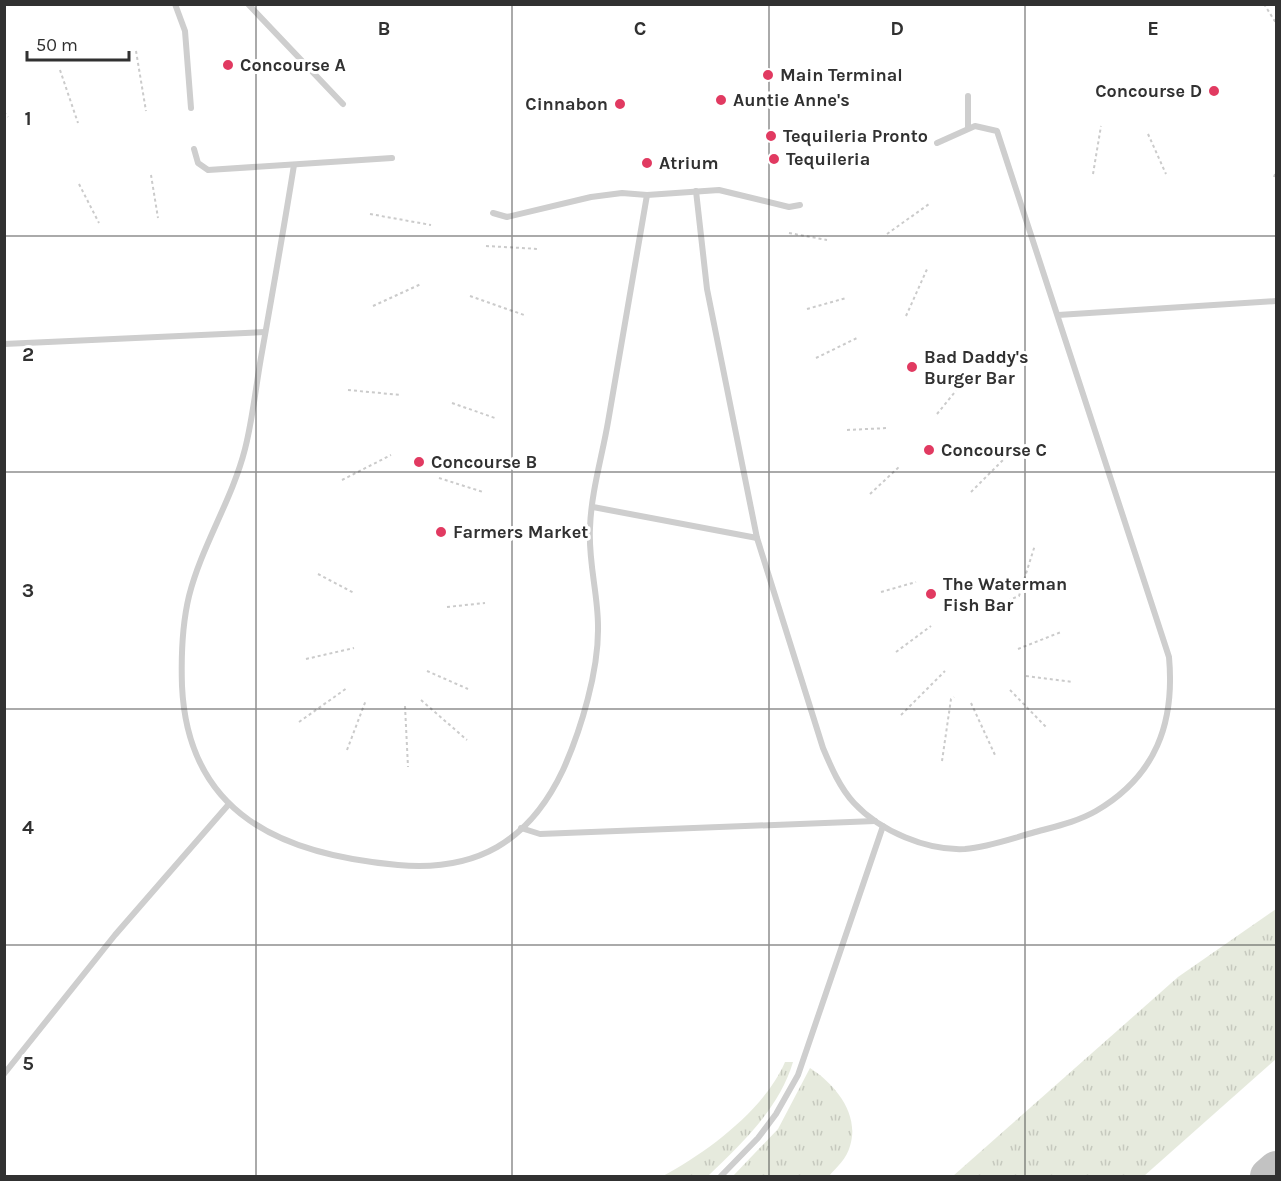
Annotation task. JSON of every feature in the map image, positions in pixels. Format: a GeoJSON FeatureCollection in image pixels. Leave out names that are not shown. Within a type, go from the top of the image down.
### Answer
{"type":"FeatureCollection","features":[{"type":"Feature","properties":{"kind":"lane"},"geometry":{"type":"LineString","coordinates":[[175,4],[185,31],[191,108]]}},
{"type":"Feature","properties":{"kind":"lane"},"geometry":{"type":"LineString","coordinates":[[248,4],[343,104]]}},
{"type":"Feature","properties":{"kind":"lane"},"geometry":{"type":"LineString","coordinates":[[968,96],[968,128]]}},
{"type":"Feature","properties":{"kind":"lane"},"geometry":{"type":"LineString","coordinates":[[696,191],[706,289],[757,538],[823,748],[836,777],[854,803],[883,826],[913,840],[964,849],[988,845],[1070,822],[1096,812],[1139,776],[1153,754],[1168,719],[1172,689],[1170,657],[998,131],[982,126],[968,128],[937,143]]}},
{"type":"Feature","properties":{"kind":"lane"},"geometry":{"type":"LineString","coordinates":[[194,149],[198,163],[208,170],[392,158]]}},
{"type":"Feature","properties":{"kind":"lane"},"geometry":{"type":"LineString","coordinates":[[294,165],[245,452],[204,550],[184,623],[182,674],[187,722],[201,766],[212,786],[250,822],[295,845],[343,857],[417,867],[467,862],[501,845],[521,828],[549,794],[561,774],[583,712],[599,631],[590,527],[647,195]]}},
{"type":"Feature","properties":{"kind":"lane"},"geometry":{"type":"LineString","coordinates":[[493,213],[507,217],[591,197],[622,193],[647,195],[696,191],[730,191],[789,207],[800,205]]}},
{"type":"Feature","properties":{"kind":"lane"},"geometry":{"type":"LineString","coordinates":[[1058,315],[1276,301]]}},
{"type":"Feature","properties":{"kind":"lane"},"geometry":{"type":"LineString","coordinates":[[4,344],[265,332]]}},
{"type":"Feature","properties":{"kind":"lane"},"geometry":{"type":"LineString","coordinates":[[593,507],[757,538]]}},
{"type":"Feature","properties":{"kind":"lane"},"geometry":{"type":"LineString","coordinates":[[4,1074],[115,935],[229,804]]}},
{"type":"Feature","properties":{"kind":"lane"},"geometry":{"type":"LineString","coordinates":[[521,828],[540,834],[875,821]]}},
{"type":"Feature","properties":{"kind":"lane"},"geometry":{"type":"LineString","coordinates":[[721,1176],[758,1138],[798,1075],[883,826]]}},
{"type":"Feature","properties":{"kind":"path"},"geometry":{"type":"LineString","coordinates":[[1264,4],[1276,23]]}},
{"type":"Feature","properties":{"kind":"path"},"geometry":{"type":"LineString","coordinates":[[136,51],[146,111]]}},
{"type":"Feature","properties":{"kind":"path"},"geometry":{"type":"LineString","coordinates":[[60,70],[78,123]]}},
{"type":"Feature","properties":{"kind":"path"},"geometry":{"type":"LineString","coordinates":[[4,112],[8,117]]}},
{"type":"Feature","properties":{"kind":"path"},"geometry":{"type":"LineString","coordinates":[[1094,174],[1101,126]]}},
{"type":"Feature","properties":{"kind":"path"},"geometry":{"type":"LineString","coordinates":[[1148,134],[1166,174]]}},
{"type":"Feature","properties":{"kind":"path"},"geometry":{"type":"LineString","coordinates":[[1274,177],[1276,172]]}},
{"type":"Feature","properties":{"kind":"path"},"geometry":{"type":"LineString","coordinates":[[151,175],[158,218]]}},
{"type":"Feature","properties":{"kind":"path"},"geometry":{"type":"LineString","coordinates":[[79,184],[99,223]]}},
{"type":"Feature","properties":{"kind":"path"},"geometry":{"type":"LineString","coordinates":[[887,234],[929,204]]}},
{"type":"Feature","properties":{"kind":"path"},"geometry":{"type":"LineString","coordinates":[[370,214],[431,225]]}},
{"type":"Feature","properties":{"kind":"path"},"geometry":{"type":"LineString","coordinates":[[789,233],[827,240]]}},
{"type":"Feature","properties":{"kind":"path"},"geometry":{"type":"LineString","coordinates":[[486,246],[540,249]]}},
{"type":"Feature","properties":{"kind":"path"},"geometry":{"type":"LineString","coordinates":[[906,316],[928,267]]}},
{"type":"Feature","properties":{"kind":"path"},"geometry":{"type":"LineString","coordinates":[[373,306],[421,284]]}},
{"type":"Feature","properties":{"kind":"path"},"geometry":{"type":"LineString","coordinates":[[470,296],[524,315]]}},
{"type":"Feature","properties":{"kind":"path"},"geometry":{"type":"LineString","coordinates":[[807,309],[846,298]]}},
{"type":"Feature","properties":{"kind":"path"},"geometry":{"type":"LineString","coordinates":[[816,358],[859,337]]}},
{"type":"Feature","properties":{"kind":"path"},"geometry":{"type":"LineString","coordinates":[[937,414],[959,387]]}},
{"type":"Feature","properties":{"kind":"path"},"geometry":{"type":"LineString","coordinates":[[348,390],[401,395]]}},
{"type":"Feature","properties":{"kind":"path"},"geometry":{"type":"LineString","coordinates":[[452,403],[495,418]]}},
{"type":"Feature","properties":{"kind":"path"},"geometry":{"type":"LineString","coordinates":[[847,430],[888,428]]}},
{"type":"Feature","properties":{"kind":"path"},"geometry":{"type":"LineString","coordinates":[[342,480],[391,455]]}},
{"type":"Feature","properties":{"kind":"path"},"geometry":{"type":"LineString","coordinates":[[971,492],[1008,455]]}},
{"type":"Feature","properties":{"kind":"path"},"geometry":{"type":"LineString","coordinates":[[870,494],[900,466]]}},
{"type":"Feature","properties":{"kind":"path"},"geometry":{"type":"LineString","coordinates":[[439,478],[483,492]]}},
{"type":"Feature","properties":{"kind":"path"},"geometry":{"type":"LineString","coordinates":[[1002,603],[1020,596],[1035,545]]}},
{"type":"Feature","properties":{"kind":"path"},"geometry":{"type":"LineString","coordinates":[[318,574],[354,593]]}},
{"type":"Feature","properties":{"kind":"path"},"geometry":{"type":"LineString","coordinates":[[880,592],[916,582]]}},
{"type":"Feature","properties":{"kind":"path"},"geometry":{"type":"LineString","coordinates":[[447,607],[485,603]]}},
{"type":"Feature","properties":{"kind":"path"},"geometry":{"type":"LineString","coordinates":[[896,652],[930,626]]}},
{"type":"Feature","properties":{"kind":"path"},"geometry":{"type":"LineString","coordinates":[[1018,648],[1060,632]]}},
{"type":"Feature","properties":{"kind":"path"},"geometry":{"type":"LineString","coordinates":[[306,659],[354,648]]}},
{"type":"Feature","properties":{"kind":"path"},"geometry":{"type":"LineString","coordinates":[[427,671],[468,689]]}},
{"type":"Feature","properties":{"kind":"path"},"geometry":{"type":"LineString","coordinates":[[901,716],[945,671]]}},
{"type":"Feature","properties":{"kind":"path"},"geometry":{"type":"LineString","coordinates":[[1026,676],[1073,682]]}},
{"type":"Feature","properties":{"kind":"path"},"geometry":{"type":"LineString","coordinates":[[299,722],[348,688]]}},
{"type":"Feature","properties":{"kind":"path"},"geometry":{"type":"LineString","coordinates":[[1010,690],[1046,727]]}},
{"type":"Feature","properties":{"kind":"path"},"geometry":{"type":"LineString","coordinates":[[942,761],[951,699],[954,698]]}},
{"type":"Feature","properties":{"kind":"path"},"geometry":{"type":"LineString","coordinates":[[348,750],[366,700]]}},
{"type":"Feature","properties":{"kind":"path"},"geometry":{"type":"LineString","coordinates":[[421,700],[467,740]]}},
{"type":"Feature","properties":{"kind":"path"},"geometry":{"type":"LineString","coordinates":[[971,703],[995,755]]}},
{"type":"Feature","properties":{"kind":"path"},"geometry":{"type":"LineString","coordinates":[[405,706],[408,767]]}},
{"type":"Feature","properties":{"kind":"green space"},"geometry":{"type":"Polygon","coordinates":[[[1276,909],[1276,1059],[1144,1176],[953,1176],[1178,977],[1276,909]]]}},
{"type":"Feature","properties":{"kind":"green space"},"geometry":{"type":"Polygon","coordinates":[[[785,1062],[793,1062],[779,1095],[769,1110],[746,1138],[708,1176],[663,1176],[698,1155],[733,1128],[764,1096],[785,1062]]]}},
{"type":"Feature","properties":{"kind":"green space"},"geometry":{"type":"Polygon","coordinates":[[[810,1068],[836,1091],[848,1111],[852,1134],[849,1150],[844,1158],[829,1176],[733,1176],[778,1129],[810,1068]]]}},
{"type":"Feature","properties":{"kind":"taxiway"},"geometry":{"type":"LineString","coordinates":[[1268,1176],[1276,1169]]}},
{"type":"Feature","properties":{"kind":"place","name":"Concourse A"},"geometry":{"type":"Point","coordinates":[228,65]}},
{"type":"Feature","properties":{"kind":"place","name":"Main Terminal"},"geometry":{"type":"Point","coordinates":[768,75]}},
{"type":"Feature","properties":{"kind":"place","name":"Concourse D"},"geometry":{"type":"Point","coordinates":[1214,91]}},
{"type":"Feature","properties":{"kind":"place","name":"Auntie Anne's"},"geometry":{"type":"Point","coordinates":[721,100]}},
{"type":"Feature","properties":{"kind":"place","name":"Cinnabon"},"geometry":{"type":"Point","coordinates":[620,104]}},
{"type":"Feature","properties":{"kind":"place","name":"Tequileria Pronto"},"geometry":{"type":"Point","coordinates":[771,136]}},
{"type":"Feature","properties":{"kind":"place","name":"Tequileria"},"geometry":{"type":"Point","coordinates":[774,159]}},
{"type":"Feature","properties":{"kind":"place","name":"Atrium"},"geometry":{"type":"Point","coordinates":[647,163]}},
{"type":"Feature","properties":{"kind":"place","name":"Bad Daddy's Burger Bar"},"geometry":{"type":"Point","coordinates":[912,367]}},
{"type":"Feature","properties":{"kind":"place","name":"Concourse C"},"geometry":{"type":"Point","coordinates":[929,450]}},
{"type":"Feature","properties":{"kind":"place","name":"Concourse B"},"geometry":{"type":"Point","coordinates":[419,462]}},
{"type":"Feature","properties":{"kind":"place","name":"Farmers Market"},"geometry":{"type":"Point","coordinates":[441,532]}},
{"type":"Feature","properties":{"kind":"place","name":"The Waterman Fish Bar"},"geometry":{"type":"Point","coordinates":[931,594]}}]}
